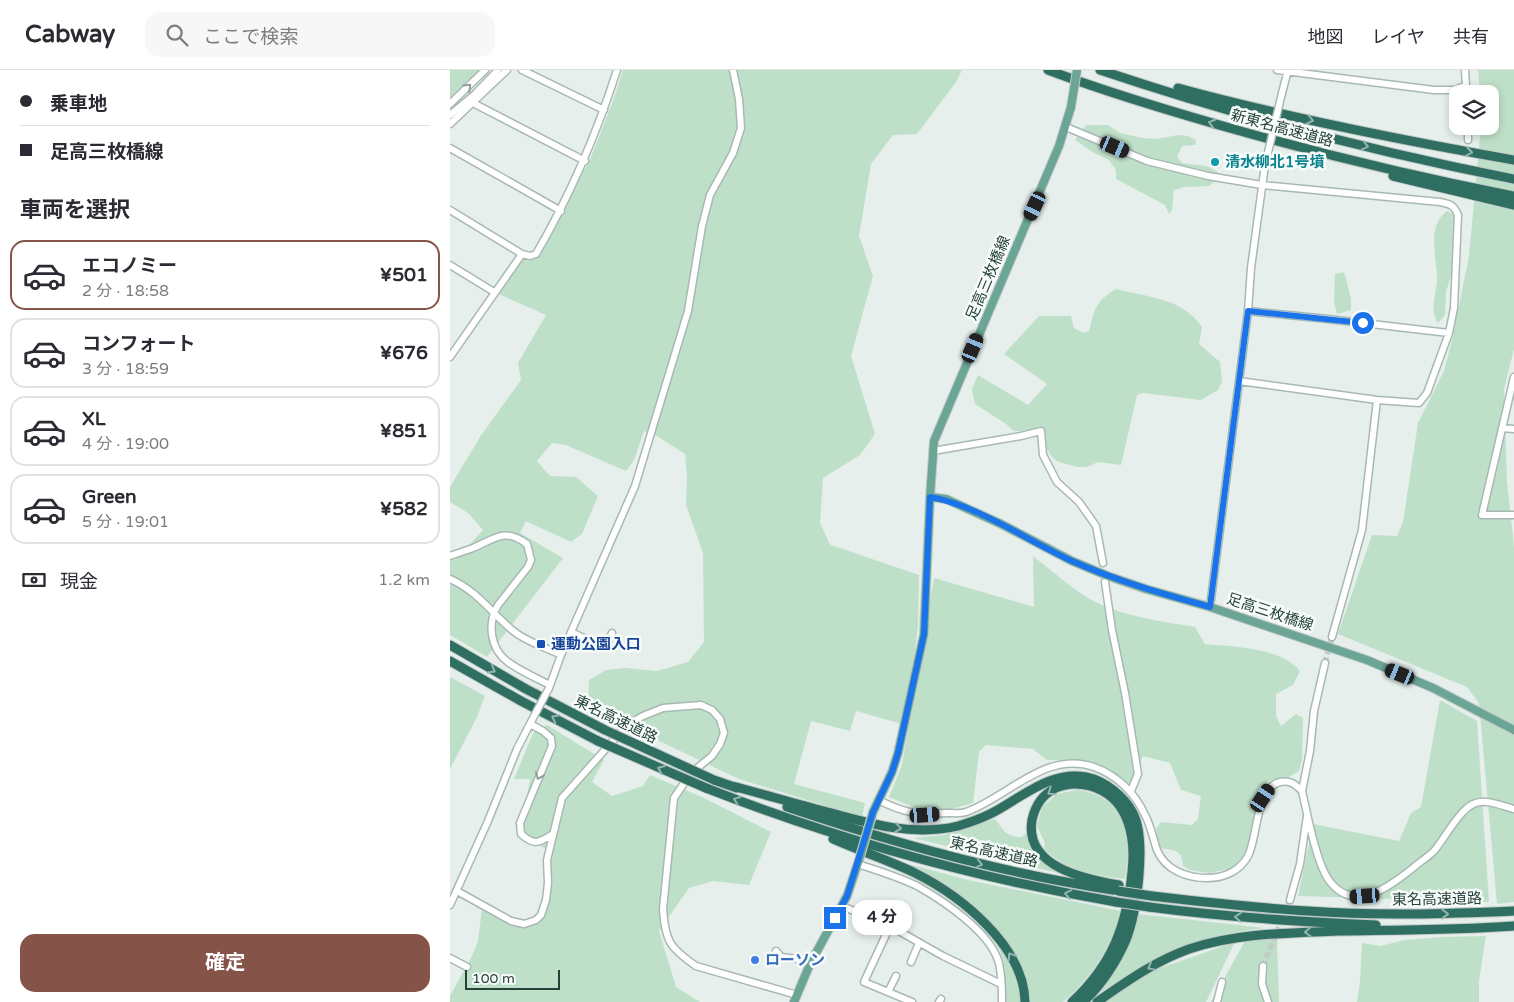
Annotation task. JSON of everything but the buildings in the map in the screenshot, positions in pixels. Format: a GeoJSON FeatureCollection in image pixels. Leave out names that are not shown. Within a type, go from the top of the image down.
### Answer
{"type":"FeatureCollection","features":[{"type":"Feature","properties":{"kind":"highway","name":"新東名高速道路"},"geometry":{"type":"LineString","coordinates":[[1048,70],[1129,98],[1279,142],[1376,166],[1514,196]]}},
{"type":"Feature","properties":{"kind":"highway","name":"新東名高速道路"},"geometry":{"type":"LineString","coordinates":[[1100,70],[1234,111],[1359,144],[1514,179]]}},
{"type":"Feature","properties":{"kind":"highway"},"geometry":{"type":"LineString","coordinates":[[1110,70],[1234,103],[1414,142],[1514,160]]}},
{"type":"Feature","properties":{"kind":"highway"},"geometry":{"type":"LineString","coordinates":[[1279,142],[1336,161],[1514,205]]}},
{"type":"Feature","properties":{"kind":"highway","name":"東名高速道路"},"geometry":{"type":"LineString","coordinates":[[450,646],[604,730],[714,780],[804,813],[896,842],[1025,874],[1264,908],[1377,914],[1460,914],[1514,911]]}},
{"type":"Feature","properties":{"kind":"highway","name":"東名高速道路"},"geometry":{"type":"LineString","coordinates":[[450,661],[521,701],[598,740],[706,788],[768,812],[839,836],[959,870],[1019,884],[1116,902],[1232,917],[1382,926],[1514,924]]}},
{"type":"Feature","properties":{"kind":"highway"},"geometry":{"type":"LineString","coordinates":[[732,786],[871,824],[901,829],[928,830],[957,826],[989,815],[1051,780],[1069,776],[1087,777],[1106,785],[1122,798],[1134,814],[1138,832],[1140,864],[1134,910],[1126,940],[1108,971],[1084,1002]]}},
{"type":"Feature","properties":{"kind":"highway"},"geometry":{"type":"LineString","coordinates":[[1072,1002],[1086,988],[1102,966],[1120,934],[1127,911],[1131,881],[1133,838],[1124,812],[1104,792],[1094,787],[1077,784],[1063,786],[1050,791],[1038,803],[1032,823],[1033,838],[1041,852],[1052,863],[1069,873],[1118,888]]}},
{"type":"Feature","properties":{"kind":"highway"},"geometry":{"type":"LineString","coordinates":[[768,812],[916,874],[956,900],[987,926],[1010,955],[1021,975],[1025,990],[1025,1002]]}},
{"type":"Feature","properties":{"kind":"highway"},"geometry":{"type":"LineString","coordinates":[[1097,1002],[1137,975],[1171,957],[1208,943],[1242,936],[1310,932],[1470,929],[1514,924]]}},
{"type":"Feature","properties":{"kind":"main road","name":"足高三枚橋線"},"geometry":{"type":"LineString","coordinates":[[795,998],[810,964],[842,906],[854,878],[873,812],[892,772],[898,753],[924,634],[934,441],[1035,206],[1066,127],[1072,107],[1077,70]]}},
{"type":"Feature","properties":{"kind":"main road","name":"足高三枚橋線"},"geometry":{"type":"LineString","coordinates":[[930,497],[946,500],[1001,524],[1108,576],[1210,607],[1367,660],[1433,688],[1514,730]]}},
{"type":"Feature","properties":{"kind":"street"},"geometry":{"type":"LineString","coordinates":[[450,104],[485,70]]}},
{"type":"Feature","properties":{"kind":"street"},"geometry":{"type":"LineString","coordinates":[[450,115],[474,95],[498,70]]}},
{"type":"Feature","properties":{"kind":"street"},"geometry":{"type":"LineString","coordinates":[[450,124],[506,70]]}},
{"type":"Feature","properties":{"kind":"street"},"geometry":{"type":"LineString","coordinates":[[522,70],[604,110]]}},
{"type":"Feature","properties":{"kind":"street"},"geometry":{"type":"LineString","coordinates":[[450,210],[522,254],[530,256],[536,254],[561,211],[585,161],[617,70]]}},
{"type":"Feature","properties":{"kind":"street"},"geometry":{"type":"LineString","coordinates":[[450,905],[488,821],[517,749],[550,686],[560,655],[635,486],[688,311],[702,226],[710,195],[732,153],[740,128],[740,98],[733,70]]}},
{"type":"Feature","properties":{"kind":"street"},"geometry":{"type":"LineString","coordinates":[[1277,70],[1434,90],[1449,90]]}},
{"type":"Feature","properties":{"kind":"street"},"geometry":{"type":"LineString","coordinates":[[1465,70],[1466,85]]}},
{"type":"Feature","properties":{"kind":"street"},"geometry":{"type":"LineString","coordinates":[[1210,607],[1248,311],[1251,268],[1262,185],[1265,165],[1288,71]]}},
{"type":"Feature","properties":{"kind":"street"},"geometry":{"type":"LineString","coordinates":[[473,103],[585,161]]}},
{"type":"Feature","properties":{"kind":"street"},"geometry":{"type":"LineString","coordinates":[[1066,127],[1147,161],[1200,174],[1262,185],[1450,204],[1456,209],[1458,215],[1454,308],[1449,333],[1427,393],[1419,403],[1377,400],[1239,381]]}},
{"type":"Feature","properties":{"kind":"street"},"geometry":{"type":"LineString","coordinates":[[1468,135],[1468,140]]}},
{"type":"Feature","properties":{"kind":"street"},"geometry":{"type":"LineString","coordinates":[[450,148],[561,211]]}},
{"type":"Feature","properties":{"kind":"street"},"geometry":{"type":"LineString","coordinates":[[450,357],[522,254]]}},
{"type":"Feature","properties":{"kind":"street"},"geometry":{"type":"LineString","coordinates":[[450,265],[494,292]]}},
{"type":"Feature","properties":{"kind":"street"},"geometry":{"type":"LineString","coordinates":[[1248,311],[1449,333]]}},
{"type":"Feature","properties":{"kind":"street"},"geometry":{"type":"LineString","coordinates":[[1514,377],[1482,515],[1514,515]]}},
{"type":"Feature","properties":{"kind":"street"},"geometry":{"type":"LineString","coordinates":[[1332,637],[1362,530],[1377,400]]}},
{"type":"Feature","properties":{"kind":"street"},"geometry":{"type":"LineString","coordinates":[[1502,428],[1514,429]]}},
{"type":"Feature","properties":{"kind":"street"},"geometry":{"type":"LineString","coordinates":[[933,451],[1041,431],[1043,455],[1057,482],[1079,502],[1096,526],[1103,563]]}},
{"type":"Feature","properties":{"kind":"street"},"geometry":{"type":"LineString","coordinates":[[450,556],[473,548],[495,537],[507,535],[518,537],[527,544],[531,560],[528,567],[505,594],[494,612],[490,627],[492,639],[500,655],[507,662],[550,686]]}},
{"type":"Feature","properties":{"kind":"street"},"geometry":{"type":"LineString","coordinates":[[450,579],[472,592],[514,632],[560,655]]}},
{"type":"Feature","properties":{"kind":"street"},"geometry":{"type":"LineString","coordinates":[[1105,582],[1138,774],[1131,791]]}},
{"type":"Feature","properties":{"kind":"street"},"geometry":{"type":"LineString","coordinates":[[571,632],[605,648],[612,633]]}},
{"type":"Feature","properties":{"kind":"street"},"geometry":{"type":"LineString","coordinates":[[1325,663],[1314,711],[1302,791],[1321,863],[1328,879],[1338,890],[1355,897],[1375,893],[1392,885],[1433,852],[1464,811],[1472,805],[1481,802],[1491,802],[1514,809]]}},
{"type":"Feature","properties":{"kind":"street"},"geometry":{"type":"LineString","coordinates":[[457,891],[510,921],[524,924],[536,920],[541,915],[546,900],[548,883],[547,860],[562,798],[627,725],[663,708],[701,705],[712,710],[720,719],[724,733],[720,744],[712,756],[691,773],[674,798],[663,909],[664,924],[669,943],[683,957],[696,966],[795,998]]}},
{"type":"Feature","properties":{"kind":"street"},"geometry":{"type":"LineString","coordinates":[[531,722],[551,738],[552,746],[520,823],[520,834],[529,842],[540,842],[553,834]]}},
{"type":"Feature","properties":{"kind":"street"},"geometry":{"type":"LineString","coordinates":[[878,800],[913,814],[964,812],[982,804],[1041,770],[1074,764],[1093,766],[1106,772],[1131,791],[1145,814],[1158,853],[1170,868],[1183,875],[1208,878],[1221,877],[1232,873],[1240,867],[1249,855],[1263,798],[1270,788],[1276,783],[1286,781],[1296,784],[1302,791]]}},
{"type":"Feature","properties":{"kind":"street"},"geometry":{"type":"LineString","coordinates":[[1290,900],[1300,864],[1307,813]]}},
{"type":"Feature","properties":{"kind":"street"},"geometry":{"type":"LineString","coordinates":[[858,862],[919,887],[959,914],[981,934],[992,946],[999,961],[1002,1002]]}},
{"type":"Feature","properties":{"kind":"street"},"geometry":{"type":"LineString","coordinates":[[842,906],[890,926],[943,956],[1001,984]]}},
{"type":"Feature","properties":{"kind":"street"},"geometry":{"type":"LineString","coordinates":[[890,926],[864,982],[912,1002]]}},
{"type":"Feature","properties":{"kind":"street"},"geometry":{"type":"LineString","coordinates":[[911,962],[919,942]]}},
{"type":"Feature","properties":{"kind":"street"},"geometry":{"type":"LineString","coordinates":[[776,951],[781,957],[798,959],[810,964]]}},
{"type":"Feature","properties":{"kind":"street"},"geometry":{"type":"LineString","coordinates":[[450,958],[466,967]]}},
{"type":"Feature","properties":{"kind":"street"},"geometry":{"type":"LineString","coordinates":[[1263,966],[1262,984],[1268,1002]]}},
{"type":"Feature","properties":{"kind":"street"},"geometry":{"type":"LineString","coordinates":[[888,992],[896,976]]}},
{"type":"Feature","properties":{"kind":"street"},"geometry":{"type":"LineString","coordinates":[[1216,1002],[1222,982]]}},
{"type":"Feature","properties":{"kind":"green space"},"geometry":{"type":"Polygon","coordinates":[[[450,70],[479,70],[470,82],[450,100],[450,70]]]}},
{"type":"Feature","properties":{"kind":"green space"},"geometry":{"type":"Polygon","coordinates":[[[623,70],[962,70],[956,82],[917,134],[893,135],[871,164],[859,236],[873,276],[851,356],[875,434],[860,455],[823,478],[820,523],[831,547],[831,545],[919,575],[918,625],[914,661],[902,724],[856,711],[850,731],[811,721],[794,784],[865,803],[862,817],[739,779],[588,707],[589,680],[606,670],[625,668],[657,671],[688,662],[704,642],[703,553],[686,505],[687,476],[685,454],[657,436],[644,431],[634,460],[626,471],[566,445],[552,443],[537,461],[550,476],[576,477],[598,496],[582,534],[571,542],[526,521],[520,533],[563,558],[487,657],[450,635],[450,558],[455,560],[483,530],[468,513],[450,502],[450,487],[480,437],[521,380],[518,363],[546,315],[494,292],[517,261],[537,254],[589,162],[623,70]]]}},
{"type":"Feature","properties":{"kind":"green space"},"geometry":{"type":"Polygon","coordinates":[[[1478,70],[1514,70],[1514,349],[1504,389],[1507,482],[1514,546],[1514,902],[1497,904],[1479,703],[1467,687],[1338,634],[1372,535],[1397,536],[1403,522],[1418,423],[1444,371],[1469,256],[1480,135],[1499,135],[1499,85],[1479,85],[1478,70]]]}},
{"type":"Feature","properties":{"kind":"green space"},"geometry":{"type":"Polygon","coordinates":[[[1086,125],[1108,125],[1120,133],[1143,138],[1156,139],[1178,135],[1188,136],[1196,140],[1195,145],[1182,146],[1177,157],[1182,163],[1207,166],[1218,172],[1217,179],[1209,186],[1185,187],[1174,190],[1172,210],[1169,214],[1165,205],[1116,179],[1116,170],[1109,160],[1094,153],[1075,140],[1086,125]]]}},
{"type":"Feature","properties":{"kind":"green space"},"geometry":{"type":"Polygon","coordinates":[[[1447,211],[1453,214],[1455,224],[1454,251],[1452,272],[1446,292],[1445,315],[1438,323],[1433,308],[1437,281],[1434,235],[1440,218],[1447,211]]]}},
{"type":"Feature","properties":{"kind":"green space"},"geometry":{"type":"Polygon","coordinates":[[[1343,272],[1351,299],[1351,310],[1337,314],[1334,302],[1335,274],[1343,272]]]}},
{"type":"Feature","properties":{"kind":"green space"},"geometry":{"type":"Polygon","coordinates":[[[1116,289],[1164,300],[1175,304],[1194,317],[1202,327],[1199,344],[1220,362],[1222,381],[1218,390],[1201,400],[1143,393],[1137,395],[1121,465],[1098,462],[1087,467],[1078,467],[1058,462],[1047,449],[1044,430],[1014,431],[975,404],[972,389],[978,375],[1028,405],[1047,384],[1004,354],[1039,316],[1071,316],[1074,328],[1083,333],[1089,331],[1097,306],[1116,289]]]}},
{"type":"Feature","properties":{"kind":"green space"},"geometry":{"type":"Polygon","coordinates":[[[1033,556],[1075,589],[1100,604],[1126,614],[1195,627],[1205,644],[1269,653],[1281,657],[1300,671],[1293,685],[1276,694],[1276,716],[1281,726],[1296,714],[1303,718],[1302,759],[1299,771],[1289,777],[1268,781],[1262,792],[1247,852],[1233,868],[1209,873],[1190,870],[1183,866],[1181,856],[1177,852],[1160,848],[1156,829],[1161,822],[1192,825],[1198,819],[1201,796],[1181,790],[1170,763],[1143,756],[1130,786],[1091,761],[1047,760],[1033,749],[986,745],[979,752],[973,803],[948,810],[918,809],[889,797],[902,765],[934,578],[1034,607],[1033,556]]]}},
{"type":"Feature","properties":{"kind":"green space"},"geometry":{"type":"Polygon","coordinates":[[[450,677],[485,696],[477,717],[450,769],[450,677]]]}},
{"type":"Feature","properties":{"kind":"green space"},"geometry":{"type":"Polygon","coordinates":[[[1440,700],[1477,721],[1489,902],[1298,896],[1313,824],[1399,841],[1411,813],[1421,807],[1440,700]]]}},
{"type":"Feature","properties":{"kind":"green space"},"geometry":{"type":"Polygon","coordinates":[[[547,725],[604,760],[592,782],[612,796],[643,786],[650,775],[702,797],[771,832],[749,885],[713,881],[689,888],[659,931],[676,987],[700,1002],[450,1002],[450,996],[478,941],[482,908],[540,924],[548,883],[549,851],[521,834],[530,779],[514,779],[533,733],[547,725]]]}},
{"type":"Feature","properties":{"kind":"green space"},"geometry":{"type":"Polygon","coordinates":[[[1077,790],[1094,794],[1107,801],[1116,810],[1122,821],[1126,834],[1127,849],[1125,879],[1082,871],[1062,862],[1044,849],[1045,843],[1037,826],[1042,807],[1057,794],[1077,790]]]}},
{"type":"Feature","properties":{"kind":"green space"},"geometry":{"type":"Polygon","coordinates":[[[995,819],[1003,830],[1012,836],[1022,837],[1026,833],[1033,852],[1062,874],[913,838],[944,835],[995,819]]]}},
{"type":"Feature","properties":{"kind":"green space"},"geometry":{"type":"Polygon","coordinates":[[[901,862],[968,880],[1121,911],[1112,937],[1099,961],[1073,993],[1063,1002],[1030,1002],[1020,966],[1011,949],[987,919],[942,883],[901,862]]]}},
{"type":"Feature","properties":{"kind":"green space"},"geometry":{"type":"Polygon","coordinates":[[[1138,914],[1265,928],[1218,936],[1177,950],[1138,970],[1098,994],[1126,952],[1134,932],[1138,914]]]}},
{"type":"Feature","properties":{"kind":"green space"},"geometry":{"type":"Polygon","coordinates":[[[1486,936],[1479,981],[1479,1002],[1357,1002],[1362,943],[1380,946],[1405,940],[1486,936]]]}},
{"type":"Feature","properties":{"kind":"green space"},"geometry":{"type":"Polygon","coordinates":[[[1277,939],[1279,1002],[1211,1002],[1245,941],[1277,939]]]}},
{"type":"Feature","properties":{"kind":"green space"},"geometry":{"type":"Polygon","coordinates":[[[1235,942],[1206,1002],[1101,1002],[1152,971],[1235,942]]]}},
{"type":"Feature","properties":{"kind":"green space"},"geometry":{"type":"Polygon","coordinates":[[[998,946],[1016,973],[1022,1002],[1006,1002],[1004,963],[998,946]]]}},
{"type":"Feature","properties":{"kind":"tunnel"},"geometry":{"type":"LineString","coordinates":[[1325,663],[1332,637]]}},
{"type":"Feature","properties":{"kind":"tunnel"},"geometry":{"type":"LineString","coordinates":[[1263,966],[1290,900]]}},
{"type":"Feature","properties":{"kind":"place","name":"清水柳北1号墳"},"geometry":{"type":"Point","coordinates":[1215,162]}},
{"type":"Feature","properties":{"kind":"place","name":"運動公園入口"},"geometry":{"type":"Point","coordinates":[541,644]}},
{"type":"Feature","properties":{"kind":"place","name":"ローソン"},"geometry":{"type":"Point","coordinates":[755,960]}},
{"type":"Feature","properties":{"kind":"route"},"geometry":{"type":"LineString","coordinates":[[835,918],[847,896],[873,812],[892,772],[912,692],[924,634],[930,497],[946,500],[1001,524],[1108,576],[1210,607],[1248,311],[1363,323]]}}]}
